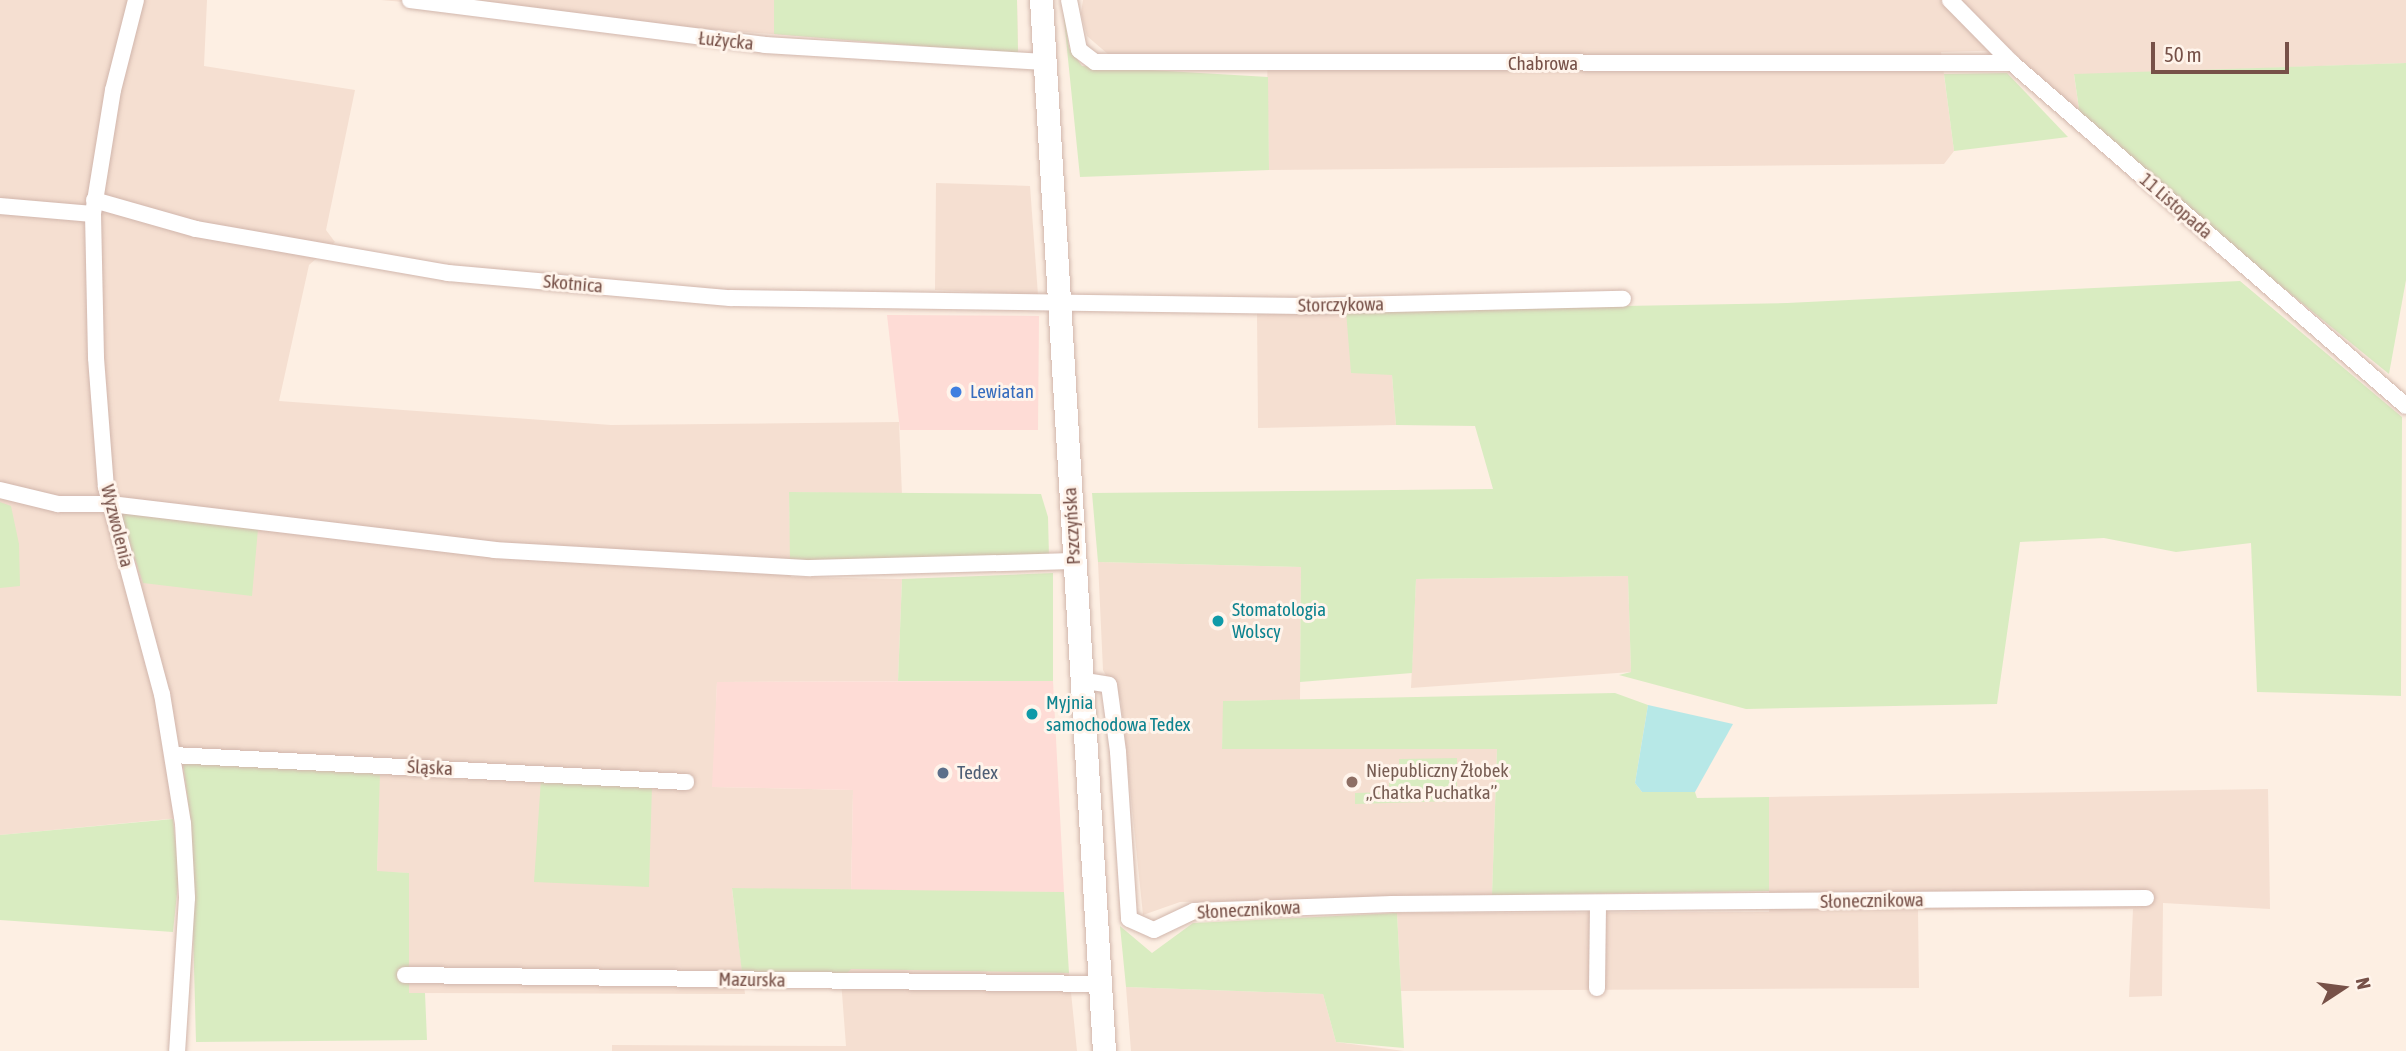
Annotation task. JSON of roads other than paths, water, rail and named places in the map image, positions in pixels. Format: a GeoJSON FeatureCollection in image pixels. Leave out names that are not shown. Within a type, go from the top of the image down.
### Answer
{"type":"FeatureCollection","features":[{"type":"Feature","properties":{"kind":"main road","name":"Pszczyńska"},"geometry":{"type":"LineString","coordinates":[[1041,0],[1079,680],[1104,1051]]}},
{"type":"Feature","properties":{"kind":"street","name":"Wyzwolenia"},"geometry":{"type":"LineString","coordinates":[[136,0],[113,90],[93,207],[96,358],[110,504],[162,694],[183,823],[187,898],[177,1051]]}},
{"type":"Feature","properties":{"kind":"street","name":"Łużycka"},"geometry":{"type":"LineString","coordinates":[[410,0],[765,45],[1044,62]]}},
{"type":"Feature","properties":{"kind":"street","name":"Chabrowa"},"geometry":{"type":"LineString","coordinates":[[1069,0],[1079,50],[1095,62],[1246,65],[2012,63]]}},
{"type":"Feature","properties":{"kind":"street","name":"11 Listopada"},"geometry":{"type":"LineString","coordinates":[[1950,0],[2012,63],[2406,406]]}},
{"type":"Feature","properties":{"kind":"street","name":"Skotnica"},"geometry":{"type":"LineString","coordinates":[[0,206],[93,207],[196,229],[448,273],[730,298],[1059,306]]}},
{"type":"Feature","properties":{"kind":"street","name":"Storczykowa"},"geometry":{"type":"LineString","coordinates":[[1059,306],[1304,306],[1623,299]]}},
{"type":"Feature","properties":{"kind":"street"},"geometry":{"type":"LineString","coordinates":[[0,490],[58,504],[110,504],[494,550],[810,568],[1073,561]]}},
{"type":"Feature","properties":{"kind":"street","name":"Słonecznikowa"},"geometry":{"type":"LineString","coordinates":[[1079,680],[1109,685],[1118,752],[1129,919],[1154,930],[1194,911],[1392,904],[2146,898]]}},
{"type":"Feature","properties":{"kind":"street","name":"Śląska"},"geometry":{"type":"LineString","coordinates":[[173,755],[687,782]]}},
{"type":"Feature","properties":{"kind":"street"},"geometry":{"type":"LineString","coordinates":[[1597,988],[1598,904]]}},
{"type":"Feature","properties":{"kind":"street","name":"Mazurska"},"geometry":{"type":"LineString","coordinates":[[405,975],[1100,984]]}},
{"type":"Feature","properties":{"kind":"water"},"geometry":{"type":"Polygon","coordinates":[[[1648,705],[1733,724],[1695,792],[1642,792],[1635,783],[1648,705]]]}},
{"type":"Feature","properties":{"kind":"place","name":"Lewiatan"},"geometry":{"type":"Point","coordinates":[956,392]}},
{"type":"Feature","properties":{"kind":"place","name":"Stomatologia Wolscy"},"geometry":{"type":"Point","coordinates":[1218,621]}},
{"type":"Feature","properties":{"kind":"place","name":"Myjnia samochodowa Tedex"},"geometry":{"type":"Point","coordinates":[1032,714]}},
{"type":"Feature","properties":{"kind":"place","name":"Tedex"},"geometry":{"type":"Point","coordinates":[943,773]}},
{"type":"Feature","properties":{"kind":"place","name":"Niepubliczny Żłobek „Chatka Puchatka”"},"geometry":{"type":"Point","coordinates":[1352,782]}}]}
